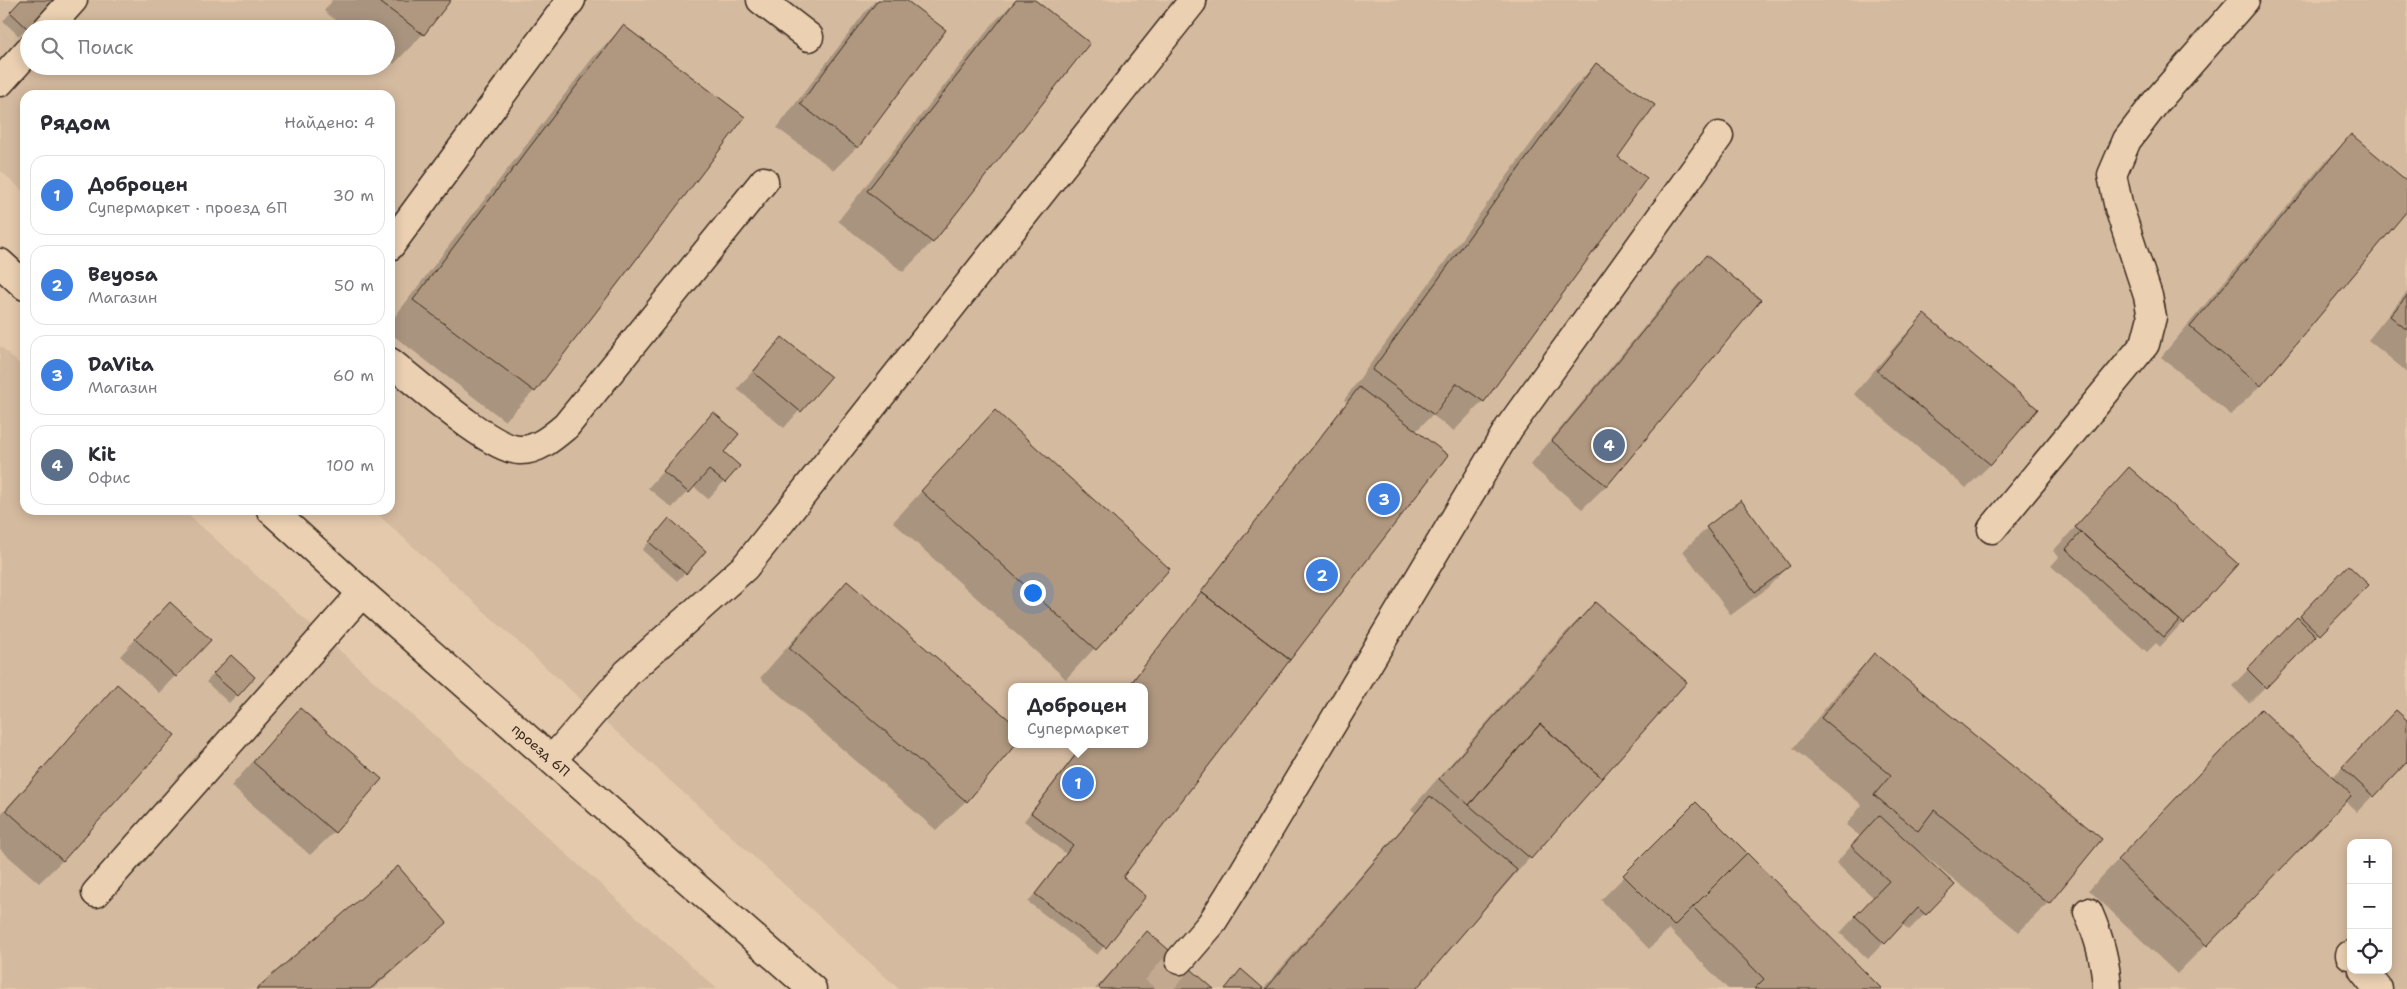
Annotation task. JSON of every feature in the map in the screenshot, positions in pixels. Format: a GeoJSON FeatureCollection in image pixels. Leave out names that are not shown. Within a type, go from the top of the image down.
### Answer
{"type":"FeatureCollection","features":[{"type":"Feature","properties":{"kind":"street"},"geometry":{"type":"LineString","coordinates":[[55,20],[73,0]]}},
{"type":"Feature","properties":{"kind":"street"},"geometry":{"type":"LineString","coordinates":[[395,239],[571,0]]}},
{"type":"Feature","properties":{"kind":"street"},"geometry":{"type":"LineString","coordinates":[[761,0],[809,37]]}},
{"type":"Feature","properties":{"kind":"street"},"geometry":{"type":"LineString","coordinates":[[1992,529],[2145,344],[2152,318],[2148,296],[2119,208],[2112,175],[2127,140],[2150,109],[2244,0]]}},
{"type":"Feature","properties":{"kind":"street"},"geometry":{"type":"LineString","coordinates":[[552,760],[627,673],[745,567],[1192,2]]}},
{"type":"Feature","properties":{"kind":"street"},"geometry":{"type":"LineString","coordinates":[[0,82],[20,60]]}},
{"type":"Feature","properties":{"kind":"street"},"geometry":{"type":"LineString","coordinates":[[1180,960],[1211,924],[1243,873],[1509,428],[1719,136]]}},
{"type":"Feature","properties":{"kind":"street"},"geometry":{"type":"LineString","coordinates":[[395,366],[492,442],[519,450],[546,443],[566,426],[764,181]]}},
{"type":"Feature","properties":{"kind":"street"},"geometry":{"type":"LineString","coordinates":[[0,263],[20,281]]}},
{"type":"Feature","properties":{"kind":"street","name":"проезд 6П"},"geometry":{"type":"LineString","coordinates":[[276,515],[362,593],[812,989]]}},
{"type":"Feature","properties":{"kind":"street"},"geometry":{"type":"LineString","coordinates":[[96,893],[362,593]]}},
{"type":"Feature","properties":{"kind":"street"},"geometry":{"type":"LineString","coordinates":[[2088,912],[2100,940],[2106,970],[2107,989]]}},
{"type":"Feature","properties":{"kind":"street"},"geometry":{"type":"LineString","coordinates":[[2366,974],[2378,989]]}},
{"type":"Feature","properties":{"kind":"shaded area"},"geometry":{"type":"Polygon","coordinates":[[[0,0],[2407,0],[2407,989],[899,989],[378,515],[395,515],[395,90],[20,90],[20,188],[0,170],[0,0]]]}},
{"type":"Feature","properties":{"kind":"shaded area"},"geometry":{"type":"Polygon","coordinates":[[[0,346],[20,364],[20,515],[189,515],[717,989],[0,989],[0,346]]]}},
{"type":"Feature","properties":{"kind":"building"},"geometry":{"type":"Polygon","coordinates":[[[21,0],[55,0],[36,20],[20,21],[10,12],[21,0]]]}},
{"type":"Feature","properties":{"kind":"building"},"geometry":{"type":"Polygon","coordinates":[[[377,0],[451,0],[424,35],[377,0]]]}},
{"type":"Feature","properties":{"kind":"building"},"geometry":{"type":"Polygon","coordinates":[[[878,0],[906,0],[946,30],[858,148],[800,104],[878,0]]]}},
{"type":"Feature","properties":{"kind":"building"},"geometry":{"type":"Polygon","coordinates":[[[1016,0],[1035,0],[1090,43],[933,243],[867,191],[1016,0]]]}},
{"type":"Feature","properties":{"kind":"building"},"geometry":{"type":"Polygon","coordinates":[[[623,25],[745,117],[535,392],[413,300],[623,25]]]}},
{"type":"Feature","properties":{"kind":"building"},"geometry":{"type":"Polygon","coordinates":[[[1596,63],[1655,105],[1618,157],[1647,178],[1484,402],[1457,383],[1434,415],[1372,370],[1596,63]]]}},
{"type":"Feature","properties":{"kind":"building"},"geometry":{"type":"Polygon","coordinates":[[[2351,134],[2407,181],[2407,211],[2261,386],[2190,327],[2351,134]]]}},
{"type":"Feature","properties":{"kind":"building"},"geometry":{"type":"Polygon","coordinates":[[[1706,255],[1761,300],[1607,486],[1552,441],[1706,255]]]}},
{"type":"Feature","properties":{"kind":"building"},"geometry":{"type":"Polygon","coordinates":[[[2407,296],[2407,330],[2390,316],[2407,296]]]}},
{"type":"Feature","properties":{"kind":"building"},"geometry":{"type":"Polygon","coordinates":[[[1924,314],[2038,409],[1991,465],[1877,371],[1924,314]]]}},
{"type":"Feature","properties":{"kind":"building"},"geometry":{"type":"Polygon","coordinates":[[[782,337],[831,377],[801,412],[753,372],[782,337]]]}},
{"type":"Feature","properties":{"kind":"building"},"geometry":{"type":"Polygon","coordinates":[[[1359,387],[1448,455],[1290,660],[1201,592],[1359,387]]]}},
{"type":"Feature","properties":{"kind":"building"},"geometry":{"type":"Polygon","coordinates":[[[995,410],[1170,569],[1096,650],[921,491],[995,410]]]}},
{"type":"Feature","properties":{"kind":"building"},"geometry":{"type":"Polygon","coordinates":[[[713,412],[739,434],[724,452],[740,466],[725,483],[709,470],[689,493],[663,471],[713,412]]]}},
{"type":"Feature","properties":{"kind":"building"},"geometry":{"type":"Polygon","coordinates":[[[2129,467],[2238,564],[2184,624],[2075,527],[2129,467]]]}},
{"type":"Feature","properties":{"kind":"building"},"geometry":{"type":"Polygon","coordinates":[[[1741,500],[1790,566],[1755,592],[1706,527],[1741,500]]]}},
{"type":"Feature","properties":{"kind":"building"},"geometry":{"type":"Polygon","coordinates":[[[669,518],[706,551],[686,574],[649,542],[669,518]]]}},
{"type":"Feature","properties":{"kind":"building"},"geometry":{"type":"Polygon","coordinates":[[[2081,532],[2179,620],[2164,637],[2066,549],[2081,532]]]}},
{"type":"Feature","properties":{"kind":"building"},"geometry":{"type":"Polygon","coordinates":[[[2348,565],[2369,585],[2320,635],[2300,616],[2348,565]]]}},
{"type":"Feature","properties":{"kind":"building"},"geometry":{"type":"Polygon","coordinates":[[[847,581],[1008,719],[1008,748],[1013,748],[967,802],[789,648],[847,581]]]}},
{"type":"Feature","properties":{"kind":"building"},"geometry":{"type":"Polygon","coordinates":[[[1201,592],[1290,660],[1123,877],[1146,896],[1106,948],[1035,894],[1073,845],[1031,813],[1081,748],[1148,748],[1148,683],[1131,683],[1201,592]]]}},
{"type":"Feature","properties":{"kind":"building"},"geometry":{"type":"Polygon","coordinates":[[[170,602],[211,640],[176,677],[135,639],[170,602]]]}},
{"type":"Feature","properties":{"kind":"building"},"geometry":{"type":"Polygon","coordinates":[[[1595,602],[1687,682],[1602,778],[1540,724],[1469,805],[1439,779],[1595,602]]]}},
{"type":"Feature","properties":{"kind":"building"},"geometry":{"type":"Polygon","coordinates":[[[2297,617],[2316,636],[2266,688],[2247,669],[2297,617]]]}},
{"type":"Feature","properties":{"kind":"building"},"geometry":{"type":"Polygon","coordinates":[[[1874,653],[2102,839],[2049,904],[1934,810],[1918,831],[1874,795],[1891,775],[1821,718],[1874,653]]]}},
{"type":"Feature","properties":{"kind":"building"},"geometry":{"type":"Polygon","coordinates":[[[231,655],[255,677],[238,696],[213,674],[231,655]]]}},
{"type":"Feature","properties":{"kind":"building"},"geometry":{"type":"Polygon","coordinates":[[[117,684],[175,735],[63,861],[6,810],[117,684]]]}},
{"type":"Feature","properties":{"kind":"building"},"geometry":{"type":"Polygon","coordinates":[[[300,708],[382,779],[335,833],[253,762],[300,708]]]}},
{"type":"Feature","properties":{"kind":"building"},"geometry":{"type":"Polygon","coordinates":[[[2261,709],[2352,795],[2207,946],[2117,860],[2261,709]]]}},
{"type":"Feature","properties":{"kind":"building"},"geometry":{"type":"Polygon","coordinates":[[[2396,710],[2407,720],[2407,762],[2374,797],[2342,767],[2396,710]]]}},
{"type":"Feature","properties":{"kind":"building"},"geometry":{"type":"Polygon","coordinates":[[[1540,724],[1602,778],[1531,859],[1469,805],[1540,724]]]}},
{"type":"Feature","properties":{"kind":"building"},"geometry":{"type":"Polygon","coordinates":[[[1430,796],[1517,870],[1416,989],[1266,989],[1430,796]]]}},
{"type":"Feature","properties":{"kind":"building"},"geometry":{"type":"Polygon","coordinates":[[[1696,802],[1747,853],[1674,926],[1623,875],[1696,802]]]}},
{"type":"Feature","properties":{"kind":"building"},"geometry":{"type":"Polygon","coordinates":[[[1879,815],[1955,885],[1926,915],[1918,908],[1885,944],[1855,916],[1889,881],[1851,846],[1879,815]]]}},
{"type":"Feature","properties":{"kind":"building"},"geometry":{"type":"Polygon","coordinates":[[[1747,853],[1882,989],[1754,989],[1764,979],[1693,907],[1747,853]]]}},
{"type":"Feature","properties":{"kind":"building"},"geometry":{"type":"Polygon","coordinates":[[[398,866],[447,923],[370,989],[256,989],[398,866]]]}},
{"type":"Feature","properties":{"kind":"building"},"geometry":{"type":"Polygon","coordinates":[[[1147,931],[1214,989],[1101,989],[1099,987],[1147,931]]]}},
{"type":"Feature","properties":{"kind":"building"},"geometry":{"type":"Polygon","coordinates":[[[1241,969],[1264,989],[1225,989],[1241,969]]]}},
{"type":"Feature","properties":{"kind":"tunnel"},"geometry":{"type":"LineString","coordinates":[[1156,989],[1180,960]]}},
{"type":"Feature","properties":{"kind":"place","name":"Kit"},"geometry":{"type":"Point","coordinates":[1609,445]}},
{"type":"Feature","properties":{"kind":"place","name":"DaVita"},"geometry":{"type":"Point","coordinates":[1384,499]}},
{"type":"Feature","properties":{"kind":"place","name":"Beyosa"},"geometry":{"type":"Point","coordinates":[1322,575]}},
{"type":"Feature","properties":{"kind":"place","name":"Доброцен"},"geometry":{"type":"Point","coordinates":[1078,783]}}]}
